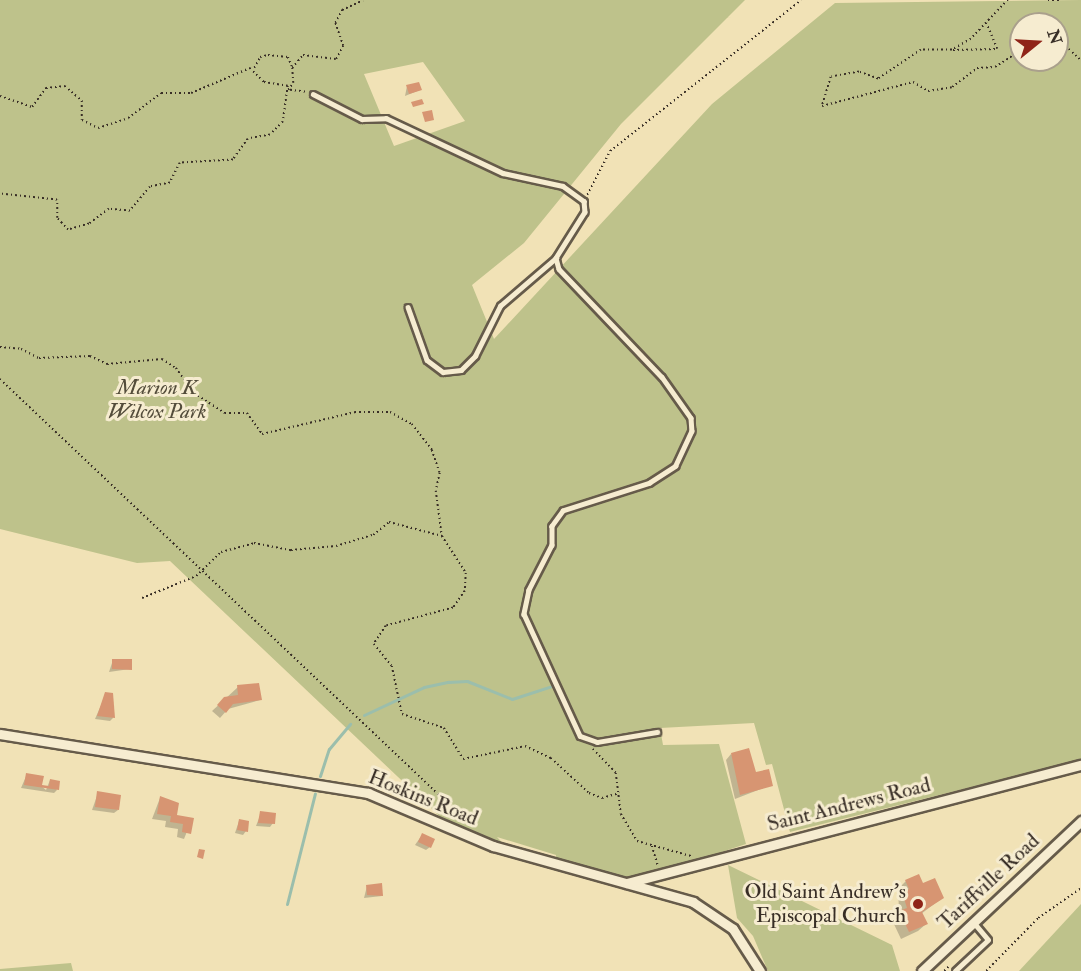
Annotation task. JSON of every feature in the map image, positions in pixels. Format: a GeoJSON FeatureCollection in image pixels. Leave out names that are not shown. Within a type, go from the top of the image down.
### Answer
{"type":"FeatureCollection","features":[{"type":"Feature","properties":{"kind":"street","name":"Hoskins Road"},"geometry":{"type":"LineString","coordinates":[[0,734],[343,787],[493,846],[627,883],[712,911],[743,940],[760,971]]}},
{"type":"Feature","properties":{"kind":"street","name":"Saint Andrews Road"},"geometry":{"type":"LineString","coordinates":[[627,883],[696,863],[1081,765]]}},
{"type":"Feature","properties":{"kind":"street","name":"Tariffville Road"},"geometry":{"type":"LineString","coordinates":[[922,971],[1081,821]]}},
{"type":"Feature","properties":{"kind":"lane"},"geometry":{"type":"LineString","coordinates":[[313,94],[362,119],[386,118],[503,173],[563,186],[584,201],[585,212],[556,258],[500,306],[475,356],[461,370],[443,372],[427,360],[408,307]]}},
{"type":"Feature","properties":{"kind":"lane"},"geometry":{"type":"LineString","coordinates":[[556,258],[570,283],[662,377],[691,418],[692,431],[676,466],[650,483],[563,511],[552,526],[552,545],[524,602],[524,614],[549,658],[556,688],[580,736],[597,742],[657,732]]}},
{"type":"Feature","properties":{"kind":"lane"},"geometry":{"type":"LineString","coordinates":[[955,971],[988,940],[972,922]]}},
{"type":"Feature","properties":{"kind":"path"},"geometry":{"type":"LineString","coordinates":[[292,68],[303,55],[336,59],[343,46],[335,23],[342,10],[363,0]]}},
{"type":"Feature","properties":{"kind":"path"},"geometry":{"type":"LineString","coordinates":[[584,201],[609,152],[801,0]]}},
{"type":"Feature","properties":{"kind":"path"},"geometry":{"type":"LineString","coordinates":[[952,50],[986,23],[1008,0]]}},
{"type":"Feature","properties":{"kind":"path"},"geometry":{"type":"LineString","coordinates":[[1048,0],[1060,0]]}},
{"type":"Feature","properties":{"kind":"path"},"geometry":{"type":"LineString","coordinates":[[986,23],[997,49],[921,50],[878,78],[839,73],[831,77],[822,106],[913,82],[928,91],[952,87],[977,68],[995,67],[1009,58]]}},
{"type":"Feature","properties":{"kind":"path"},"geometry":{"type":"LineString","coordinates":[[1069,49],[1081,60]]}},
{"type":"Feature","properties":{"kind":"path"},"geometry":{"type":"LineString","coordinates":[[0,96],[32,107],[46,88],[65,86],[82,101],[82,120],[98,128],[128,118],[161,93],[191,93],[254,69],[260,57],[288,57],[292,68],[293,83],[288,90],[283,122],[270,135],[248,139],[233,160],[180,163],[170,183],[150,187],[129,211],[109,209],[89,224],[68,230],[57,218],[57,200],[0,194]]}},
{"type":"Feature","properties":{"kind":"path"},"geometry":{"type":"LineString","coordinates":[[254,69],[264,82],[288,90],[313,94]]}},
{"type":"Feature","properties":{"kind":"path"},"geometry":{"type":"LineString","coordinates":[[0,347],[21,349],[39,358],[90,356],[103,362],[162,359],[176,368],[194,393],[225,413],[247,413],[262,434],[355,412],[390,412],[412,424],[432,450],[440,473],[436,491],[442,536],[466,573],[465,591],[453,608],[386,626],[374,644],[392,666],[395,698],[402,714],[444,728],[463,759],[525,746],[551,759],[589,794],[602,798],[619,793]]}},
{"type":"Feature","properties":{"kind":"path"},"geometry":{"type":"LineString","coordinates":[[0,380],[476,830]]}},
{"type":"Feature","properties":{"kind":"path"},"geometry":{"type":"LineString","coordinates":[[142,598],[200,569],[221,552],[254,543],[291,550],[336,546],[373,535],[389,522],[442,536]]}},
{"type":"Feature","properties":{"kind":"path"},"geometry":{"type":"LineString","coordinates":[[587,738],[616,772],[628,828],[643,844],[694,857],[696,863]]}},
{"type":"Feature","properties":{"kind":"path"},"geometry":{"type":"LineString","coordinates":[[652,845],[660,873]]}},
{"type":"Feature","properties":{"kind":"path"},"geometry":{"type":"LineString","coordinates":[[987,971],[1038,918],[1081,888]]}},
{"type":"Feature","properties":{"kind":"green space","name":"Marion K Wilcox Park"},"geometry":{"type":"Polygon","coordinates":[[[0,0],[745,0],[621,124],[524,243],[472,285],[494,339],[712,104],[835,3],[1081,0],[1081,760],[790,832],[772,764],[766,765],[754,723],[660,728],[663,745],[719,744],[746,844],[627,883],[556,863],[556,855],[497,837],[509,850],[454,830],[170,561],[137,563],[0,529],[0,0]],[[423,62],[364,74],[394,146],[465,121],[423,62]]]}},
{"type":"Feature","properties":{"kind":"green space"},"geometry":{"type":"Polygon","coordinates":[[[728,865],[892,945],[900,971],[768,971],[753,936],[737,918],[728,865]]]}},
{"type":"Feature","properties":{"kind":"green space"},"geometry":{"type":"Polygon","coordinates":[[[1081,904],[1081,971],[1019,971],[1081,904]]]}},
{"type":"Feature","properties":{"kind":"green space"},"geometry":{"type":"Polygon","coordinates":[[[71,963],[73,971],[0,971],[0,969],[71,963]]]}},
{"type":"Feature","properties":{"kind":"building"},"geometry":{"type":"Polygon","coordinates":[[[419,82],[422,90],[409,94],[406,85],[419,82]]]}},
{"type":"Feature","properties":{"kind":"building"},"geometry":{"type":"Polygon","coordinates":[[[422,99],[424,104],[413,107],[411,102],[422,99]]]}},
{"type":"Feature","properties":{"kind":"building"},"geometry":{"type":"Polygon","coordinates":[[[432,110],[434,120],[425,122],[422,112],[432,110]]]}},
{"type":"Feature","properties":{"kind":"building"},"geometry":{"type":"Polygon","coordinates":[[[112,659],[132,659],[132,670],[112,669],[112,659]]]}},
{"type":"Feature","properties":{"kind":"building"},"geometry":{"type":"Polygon","coordinates":[[[259,683],[262,700],[233,704],[226,713],[217,705],[224,697],[238,695],[237,685],[259,683]]]}},
{"type":"Feature","properties":{"kind":"building"},"geometry":{"type":"Polygon","coordinates":[[[105,692],[113,693],[115,718],[97,716],[105,692]]]}},
{"type":"Feature","properties":{"kind":"building"},"geometry":{"type":"Polygon","coordinates":[[[749,748],[756,772],[769,769],[773,786],[740,795],[731,753],[749,748]]]}},
{"type":"Feature","properties":{"kind":"building"},"geometry":{"type":"Polygon","coordinates":[[[26,773],[44,776],[42,785],[49,786],[50,779],[60,781],[59,790],[24,785],[26,773]]]}},
{"type":"Feature","properties":{"kind":"building"},"geometry":{"type":"Polygon","coordinates":[[[97,791],[121,795],[119,810],[95,807],[97,791]]]}},
{"type":"Feature","properties":{"kind":"building"},"geometry":{"type":"Polygon","coordinates":[[[160,796],[179,803],[177,815],[194,818],[191,834],[182,832],[183,824],[170,822],[171,816],[157,814],[160,796]]]}},
{"type":"Feature","properties":{"kind":"building"},"geometry":{"type":"Polygon","coordinates":[[[260,811],[276,813],[275,824],[258,823],[260,811]]]}},
{"type":"Feature","properties":{"kind":"building"},"geometry":{"type":"Polygon","coordinates":[[[239,819],[249,821],[248,832],[237,830],[239,819]]]}},
{"type":"Feature","properties":{"kind":"building"},"geometry":{"type":"Polygon","coordinates":[[[422,833],[435,839],[431,848],[418,842],[422,833]]]}},
{"type":"Feature","properties":{"kind":"building"},"geometry":{"type":"Polygon","coordinates":[[[199,849],[205,850],[203,859],[197,857],[199,849]]]}},
{"type":"Feature","properties":{"kind":"building","name":"Old Saint Andrew's Episcopal Church"},"geometry":{"type":"Polygon","coordinates":[[[919,874],[923,883],[935,878],[944,898],[922,912],[928,924],[909,932],[899,911],[907,908],[902,892],[909,889],[905,880],[919,874]]]}},
{"type":"Feature","properties":{"kind":"building"},"geometry":{"type":"Polygon","coordinates":[[[382,883],[383,896],[367,895],[366,885],[382,883]]]}},
{"type":"Feature","properties":{"kind":"waterway"},"geometry":{"type":"LineString","coordinates":[[364,715],[424,687],[448,682],[467,681],[512,699],[550,687]]}},
{"type":"Feature","properties":{"kind":"waterway"},"geometry":{"type":"LineString","coordinates":[[320,776],[329,749],[350,724]]}},
{"type":"Feature","properties":{"kind":"waterway"},"geometry":{"type":"LineString","coordinates":[[287,904],[315,793]]}},
{"type":"Feature","properties":{"kind":"place","name":"Old Saint Andrew's Episcopal Church"},"geometry":{"type":"Point","coordinates":[918,904]}}]}
